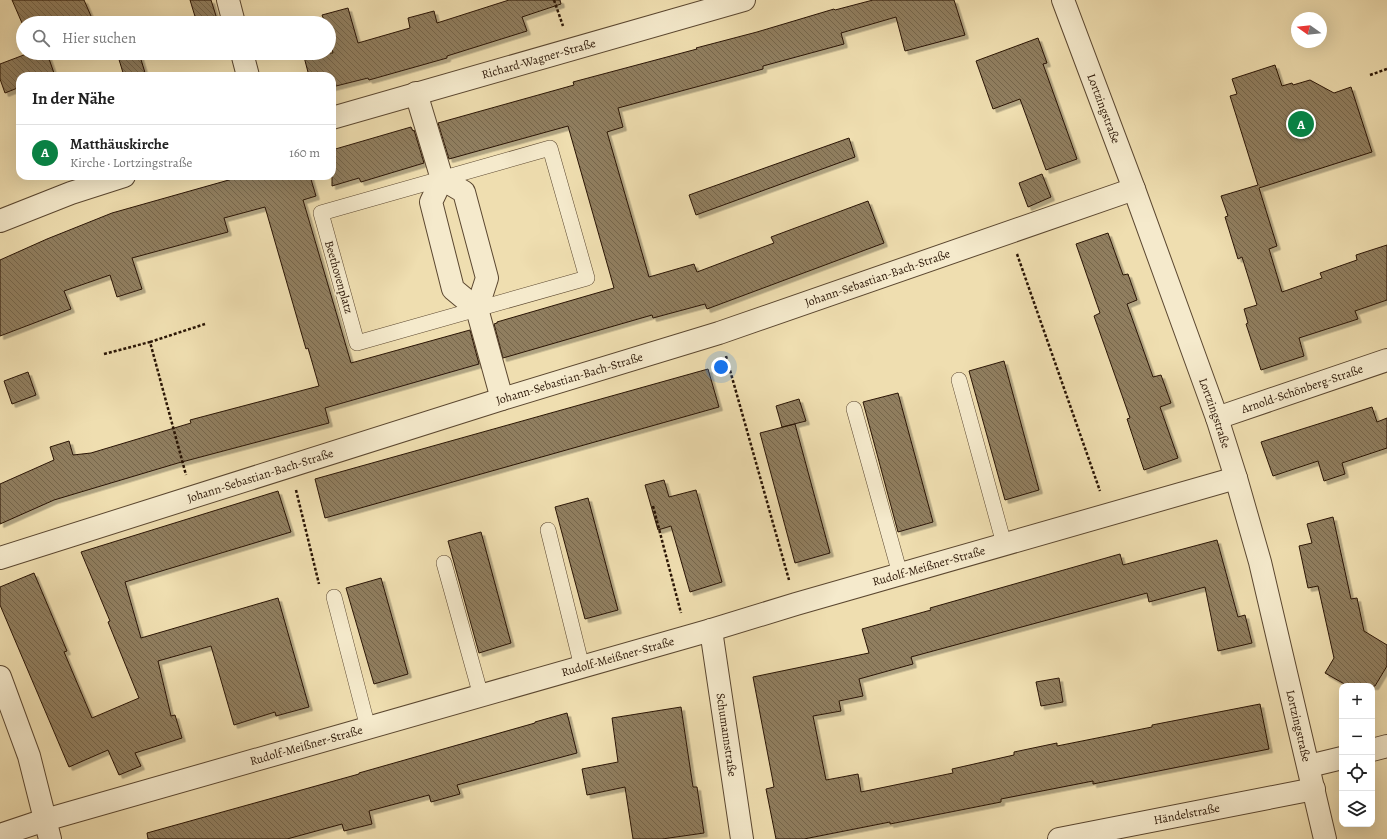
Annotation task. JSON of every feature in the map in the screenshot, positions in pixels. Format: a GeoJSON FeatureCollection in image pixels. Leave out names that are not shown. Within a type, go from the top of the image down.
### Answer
{"type":"FeatureCollection","features":[{"type":"Feature","properties":{"kind":"street"},"geometry":{"type":"LineString","coordinates":[[228,0],[232,16]]}},
{"type":"Feature","properties":{"kind":"street","name":"Richard-Wagner-Straße"},"geometry":{"type":"LineString","coordinates":[[336,117],[744,0]]}},
{"type":"Feature","properties":{"kind":"street","name":"Lortzingstraße"},"geometry":{"type":"LineString","coordinates":[[1063,0],[1134,189],[1217,418],[1236,478],[1260,562],[1325,839]]}},
{"type":"Feature","properties":{"kind":"street"},"geometry":{"type":"LineString","coordinates":[[244,60],[247,72]]}},
{"type":"Feature","properties":{"kind":"street"},"geometry":{"type":"LineString","coordinates":[[416,93],[442,179],[431,202],[453,289],[477,309]]}},
{"type":"Feature","properties":{"kind":"street"},"geometry":{"type":"LineString","coordinates":[[442,179],[464,192],[487,278],[477,309],[502,399]]}},
{"type":"Feature","properties":{"kind":"street"},"geometry":{"type":"LineString","coordinates":[[0,221],[71,193],[112,180]]}},
{"type":"Feature","properties":{"kind":"street","name":"Johann-Sebastian-Bach-Straße"},"geometry":{"type":"LineString","coordinates":[[0,558],[502,399],[719,333],[1134,189]]}},
{"type":"Feature","properties":{"kind":"street","name":"Arnold-Schönberg-Straße"},"geometry":{"type":"LineString","coordinates":[[1217,418],[1387,360]]}},
{"type":"Feature","properties":{"kind":"street","name":"Rudolf-Meißner-Straße"},"geometry":{"type":"LineString","coordinates":[[0,835],[48,829],[368,728],[1236,478]]}},
{"type":"Feature","properties":{"kind":"street","name":"Schumannstraße"},"geometry":{"type":"LineString","coordinates":[[711,630],[742,839]]}},
{"type":"Feature","properties":{"kind":"street"},"geometry":{"type":"LineString","coordinates":[[0,677],[29,756],[48,829]]}},
{"type":"Feature","properties":{"kind":"street"},"geometry":{"type":"LineString","coordinates":[[1375,749],[1387,746]]}},
{"type":"Feature","properties":{"kind":"street"},"geometry":{"type":"LineString","coordinates":[[1309,766],[1339,759]]}},
{"type":"Feature","properties":{"kind":"street","name":"Händelstraße"},"geometry":{"type":"LineString","coordinates":[[1059,839],[1314,789]]}},
{"type":"Feature","properties":{"kind":"lane","name":"Beethovenplatz"},"geometry":{"type":"LineString","coordinates":[[550,148],[586,278],[357,343],[321,213],[442,179],[550,148]]}},
{"type":"Feature","properties":{"kind":"lane"},"geometry":{"type":"LineString","coordinates":[[959,380],[1004,544]]}},
{"type":"Feature","properties":{"kind":"lane"},"geometry":{"type":"LineString","coordinates":[[854,409],[900,574]]}},
{"type":"Feature","properties":{"kind":"lane"},"geometry":{"type":"LineString","coordinates":[[548,530],[582,667]]}},
{"type":"Feature","properties":{"kind":"lane"},"geometry":{"type":"LineString","coordinates":[[444,563],[481,696]]}},
{"type":"Feature","properties":{"kind":"lane"},"geometry":{"type":"LineString","coordinates":[[334,597],[368,728]]}},
{"type":"Feature","properties":{"kind":"path"},"geometry":{"type":"LineString","coordinates":[[1370,75],[1387,69]]}},
{"type":"Feature","properties":{"kind":"path"},"geometry":{"type":"LineString","coordinates":[[1010,232],[1108,514]]}},
{"type":"Feature","properties":{"kind":"path"},"geometry":{"type":"LineString","coordinates":[[104,354],[150,342],[205,324]]}},
{"type":"Feature","properties":{"kind":"path"},"geometry":{"type":"LineString","coordinates":[[719,333],[796,604]]}},
{"type":"Feature","properties":{"kind":"path"},"geometry":{"type":"LineString","coordinates":[[150,342],[192,497]]}},
{"type":"Feature","properties":{"kind":"path"},"geometry":{"type":"LineString","coordinates":[[290,466],[320,587],[334,597]]}},
{"type":"Feature","properties":{"kind":"path"},"geometry":{"type":"LineString","coordinates":[[653,506],[688,637]]}},
{"type":"Feature","properties":{"kind":"building"},"geometry":{"type":"Polygon","coordinates":[[[12,0],[84,0],[91,16],[19,16],[12,0]]]}},
{"type":"Feature","properties":{"kind":"building"},"geometry":{"type":"Polygon","coordinates":[[[190,0],[211,0],[216,16],[195,16],[190,0]]]}},
{"type":"Feature","properties":{"kind":"building"},"geometry":{"type":"Polygon","coordinates":[[[509,0],[560,0],[561,4],[522,17],[527,31],[447,56],[447,58],[369,80],[368,78],[336,86],[336,72],[308,72],[305,60],[336,60],[336,16],[322,15],[348,8],[358,43],[410,28],[408,18],[434,11],[437,23],[509,0]]]}},
{"type":"Feature","properties":{"kind":"building"},"geometry":{"type":"Polygon","coordinates":[[[873,0],[954,0],[965,35],[905,51],[896,17],[841,33],[844,44],[763,66],[763,69],[618,108],[623,127],[607,132],[649,277],[694,264],[697,272],[774,243],[771,237],[868,201],[884,243],[707,309],[705,304],[653,318],[652,315],[503,358],[494,324],[497,322],[614,288],[568,126],[449,159],[438,123],[574,85],[573,82],[697,49],[696,48],[834,9],[873,0]]]}},
{"type":"Feature","properties":{"kind":"building"},"geometry":{"type":"Polygon","coordinates":[[[1038,38],[1047,63],[1043,64],[1077,159],[1046,170],[1020,99],[993,109],[976,61],[1038,38]]]}},
{"type":"Feature","properties":{"kind":"building"},"geometry":{"type":"Polygon","coordinates":[[[16,58],[16,60],[49,60],[54,72],[16,72],[16,89],[5,93],[0,79],[0,64],[16,58]]]}},
{"type":"Feature","properties":{"kind":"building"},"geometry":{"type":"Polygon","coordinates":[[[119,60],[141,60],[145,72],[123,72],[119,60]]]}},
{"type":"Feature","properties":{"kind":"building"},"geometry":{"type":"Polygon","coordinates":[[[1275,65],[1282,86],[1292,83],[1293,85],[1310,80],[1334,93],[1351,87],[1372,152],[1259,188],[1277,246],[1269,249],[1282,292],[1322,278],[1320,273],[1357,260],[1356,255],[1387,245],[1387,300],[1355,311],[1358,319],[1299,338],[1304,356],[1261,370],[1246,324],[1248,323],[1244,309],[1257,305],[1242,257],[1238,259],[1225,217],[1228,216],[1221,196],[1258,185],[1230,96],[1237,94],[1232,79],[1275,65]]]}},
{"type":"Feature","properties":{"kind":"building"},"geometry":{"type":"Polygon","coordinates":[[[411,127],[413,131],[414,130],[424,163],[361,182],[359,178],[332,186],[332,180],[336,180],[336,149],[411,127]]]}},
{"type":"Feature","properties":{"kind":"building"},"geometry":{"type":"Polygon","coordinates":[[[849,138],[855,157],[696,215],[689,195],[849,138]]]}},
{"type":"Feature","properties":{"kind":"building"},"geometry":{"type":"Polygon","coordinates":[[[1042,174],[1051,197],[1028,207],[1019,183],[1042,174]]]}},
{"type":"Feature","properties":{"kind":"building"},"geometry":{"type":"Polygon","coordinates":[[[229,180],[311,180],[316,196],[303,200],[351,363],[470,330],[479,364],[325,408],[329,423],[178,463],[54,500],[0,524],[0,484],[54,460],[50,447],[69,441],[73,455],[91,453],[191,423],[190,420],[319,386],[308,348],[306,349],[265,207],[224,218],[228,232],[132,258],[142,289],[117,297],[110,275],[64,291],[71,309],[0,336],[0,260],[112,213],[229,180]]]}},
{"type":"Feature","properties":{"kind":"building"},"geometry":{"type":"Polygon","coordinates":[[[1108,233],[1123,275],[1128,274],[1137,300],[1127,304],[1153,377],[1161,375],[1171,403],[1160,407],[1178,458],[1144,470],[1127,419],[1130,418],[1094,316],[1100,313],[1076,244],[1108,233]]]}},
{"type":"Feature","properties":{"kind":"building"},"geometry":{"type":"Polygon","coordinates":[[[1004,361],[1039,490],[1005,500],[969,371],[1004,361]]]}},
{"type":"Feature","properties":{"kind":"building"},"geometry":{"type":"Polygon","coordinates":[[[708,369],[719,407],[325,518],[315,479],[708,369]]]}},
{"type":"Feature","properties":{"kind":"building"},"geometry":{"type":"Polygon","coordinates":[[[28,372],[36,395],[12,404],[4,381],[28,372]]]}},
{"type":"Feature","properties":{"kind":"building"},"geometry":{"type":"Polygon","coordinates":[[[898,393],[933,522],[898,532],[863,402],[898,393]]]}},
{"type":"Feature","properties":{"kind":"building"},"geometry":{"type":"Polygon","coordinates":[[[799,399],[806,421],[782,427],[776,406],[799,399]]]}},
{"type":"Feature","properties":{"kind":"building"},"geometry":{"type":"Polygon","coordinates":[[[1372,407],[1377,422],[1387,418],[1387,448],[1342,463],[1345,474],[1324,481],[1318,461],[1273,476],[1261,442],[1372,407]]]}},
{"type":"Feature","properties":{"kind":"building"},"geometry":{"type":"Polygon","coordinates":[[[795,424],[830,553],[795,563],[760,433],[795,424]]]}},
{"type":"Feature","properties":{"kind":"building"},"geometry":{"type":"Polygon","coordinates":[[[664,480],[669,497],[696,490],[722,582],[690,592],[671,526],[658,530],[645,485],[664,480]]]}},
{"type":"Feature","properties":{"kind":"building"},"geometry":{"type":"Polygon","coordinates":[[[278,491],[291,532],[125,582],[141,638],[278,598],[309,707],[276,716],[275,712],[234,725],[211,646],[158,661],[171,716],[175,715],[182,738],[135,753],[141,766],[119,775],[108,750],[69,767],[0,605],[0,587],[34,573],[67,651],[64,652],[92,718],[139,698],[108,622],[110,621],[81,552],[278,491]]]}},
{"type":"Feature","properties":{"kind":"building"},"geometry":{"type":"Polygon","coordinates":[[[588,498],[618,610],[585,619],[555,507],[588,498]]]}},
{"type":"Feature","properties":{"kind":"building"},"geometry":{"type":"Polygon","coordinates":[[[1333,517],[1351,599],[1357,598],[1364,631],[1387,645],[1387,666],[1375,686],[1375,683],[1343,683],[1325,673],[1334,658],[1318,586],[1308,588],[1299,546],[1312,543],[1307,524],[1333,517]]]}},
{"type":"Feature","properties":{"kind":"building"},"geometry":{"type":"Polygon","coordinates":[[[481,532],[511,643],[479,653],[448,541],[481,532]]]}},
{"type":"Feature","properties":{"kind":"building"},"geometry":{"type":"Polygon","coordinates":[[[1217,540],[1238,617],[1245,615],[1252,643],[1218,651],[1205,587],[1149,602],[1147,593],[911,657],[913,664],[859,679],[863,696],[839,701],[841,711],[813,716],[826,780],[858,774],[861,792],[953,773],[952,769],[1014,755],[1014,752],[1057,743],[1057,746],[1152,727],[1152,725],[1260,704],[1269,749],[1093,784],[1093,781],[1001,799],[1001,802],[890,824],[890,822],[804,839],[776,839],[766,789],[774,787],[753,677],[869,653],[862,629],[931,610],[930,608],[1120,554],[1123,565],[1217,540]]]}},
{"type":"Feature","properties":{"kind":"building"},"geometry":{"type":"Polygon","coordinates":[[[381,578],[408,674],[374,684],[346,588],[381,578]]]}},
{"type":"Feature","properties":{"kind":"building"},"geometry":{"type":"Polygon","coordinates":[[[1059,678],[1063,702],[1041,706],[1036,682],[1059,678]]]}},
{"type":"Feature","properties":{"kind":"building"},"geometry":{"type":"Polygon","coordinates":[[[681,707],[693,787],[697,787],[704,833],[662,839],[633,839],[625,787],[587,795],[582,769],[618,762],[612,718],[681,707]]]}},
{"type":"Feature","properties":{"kind":"building"},"geometry":{"type":"Polygon","coordinates":[[[567,713],[577,753],[457,785],[460,794],[431,802],[429,795],[369,811],[372,824],[344,831],[342,824],[287,839],[148,839],[147,833],[359,774],[567,713]]]}},
{"type":"Feature","properties":{"kind":"place","name":"Matthäuskirche"},"geometry":{"type":"Point","coordinates":[1301,124]}}]}
